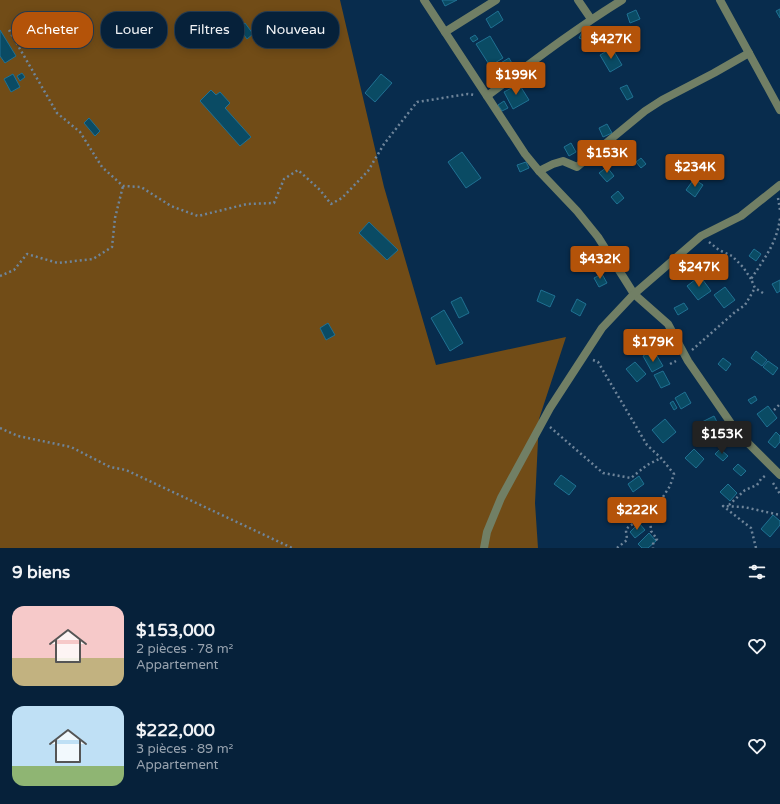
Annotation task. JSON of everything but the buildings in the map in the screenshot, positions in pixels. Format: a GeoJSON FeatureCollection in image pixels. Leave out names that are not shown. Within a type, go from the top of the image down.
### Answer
{"type":"FeatureCollection","features":[{"type":"Feature","properties":{"kind":"street"},"geometry":{"type":"LineString","coordinates":[[445,32],[496,0]]}},
{"type":"Feature","properties":{"kind":"street"},"geometry":{"type":"LineString","coordinates":[[578,0],[591,20]]}},
{"type":"Feature","properties":{"kind":"street"},"geometry":{"type":"LineString","coordinates":[[487,96],[539,56],[622,0]]}},
{"type":"Feature","properties":{"kind":"street"},"geometry":{"type":"LineString","coordinates":[[720,0],[780,110]]}},
{"type":"Feature","properties":{"kind":"street"},"geometry":{"type":"LineString","coordinates":[[427,1],[445,32],[525,154],[577,211],[598,237],[634,294],[668,324],[685,356],[738,432],[780,475]]}},
{"type":"Feature","properties":{"kind":"street"},"geometry":{"type":"LineString","coordinates":[[539,171],[563,161],[577,167],[645,111],[749,52]]}},
{"type":"Feature","properties":{"kind":"street"},"geometry":{"type":"LineString","coordinates":[[484,548],[487,532],[501,498],[543,421],[602,328],[634,294],[701,236],[741,216],[780,185]]}},
{"type":"Feature","properties":{"kind":"path"},"geometry":{"type":"LineString","coordinates":[[9,30],[57,113],[80,132],[102,167],[123,186],[141,187],[171,206],[198,216],[247,204],[274,203],[284,179],[298,170],[320,190],[331,204],[342,198],[368,171],[384,144],[417,102],[468,94],[487,96]]}},
{"type":"Feature","properties":{"kind":"path"},"geometry":{"type":"LineString","coordinates":[[0,276],[14,270],[27,254],[58,263],[93,259],[112,247],[115,218],[123,186]]}},
{"type":"Feature","properties":{"kind":"path"},"geometry":{"type":"LineString","coordinates":[[751,279],[775,241],[779,229],[780,218]]}},
{"type":"Feature","properties":{"kind":"path"},"geometry":{"type":"LineString","coordinates":[[701,236],[719,250],[732,256],[743,267],[755,288],[763,293]]}},
{"type":"Feature","properties":{"kind":"path"},"geometry":{"type":"LineString","coordinates":[[670,364],[685,356],[745,305],[755,288]]}},
{"type":"Feature","properties":{"kind":"path"},"geometry":{"type":"LineString","coordinates":[[584,357],[598,362],[647,445],[661,458],[674,474],[670,486],[650,517],[651,531],[657,539],[652,544],[653,548]]}},
{"type":"Feature","properties":{"kind":"path"},"geometry":{"type":"LineString","coordinates":[[774,410],[780,404]]}},
{"type":"Feature","properties":{"kind":"path"},"geometry":{"type":"LineString","coordinates":[[543,421],[603,473],[631,478],[647,465],[661,458]]}},
{"type":"Feature","properties":{"kind":"path"},"geometry":{"type":"LineString","coordinates":[[0,428],[18,436],[71,447],[110,467],[126,470],[292,548]]}},
{"type":"Feature","properties":{"kind":"path"},"geometry":{"type":"LineString","coordinates":[[729,506],[745,490],[757,485],[761,478],[769,474]]}},
{"type":"Feature","properties":{"kind":"path"},"geometry":{"type":"LineString","coordinates":[[756,548],[751,528],[723,506],[744,507],[780,515]]}},
{"type":"Feature","properties":{"kind":"path"},"geometry":{"type":"LineString","coordinates":[[618,548],[627,540],[626,530],[630,525],[641,521],[653,513]]}},
{"type":"Feature","properties":{"kind":"shaded area"},"geometry":{"type":"Polygon","coordinates":[[[0,0],[340,0],[384,187],[436,365],[566,337],[539,419],[535,503],[538,548],[0,548],[0,0]]]}}]}
